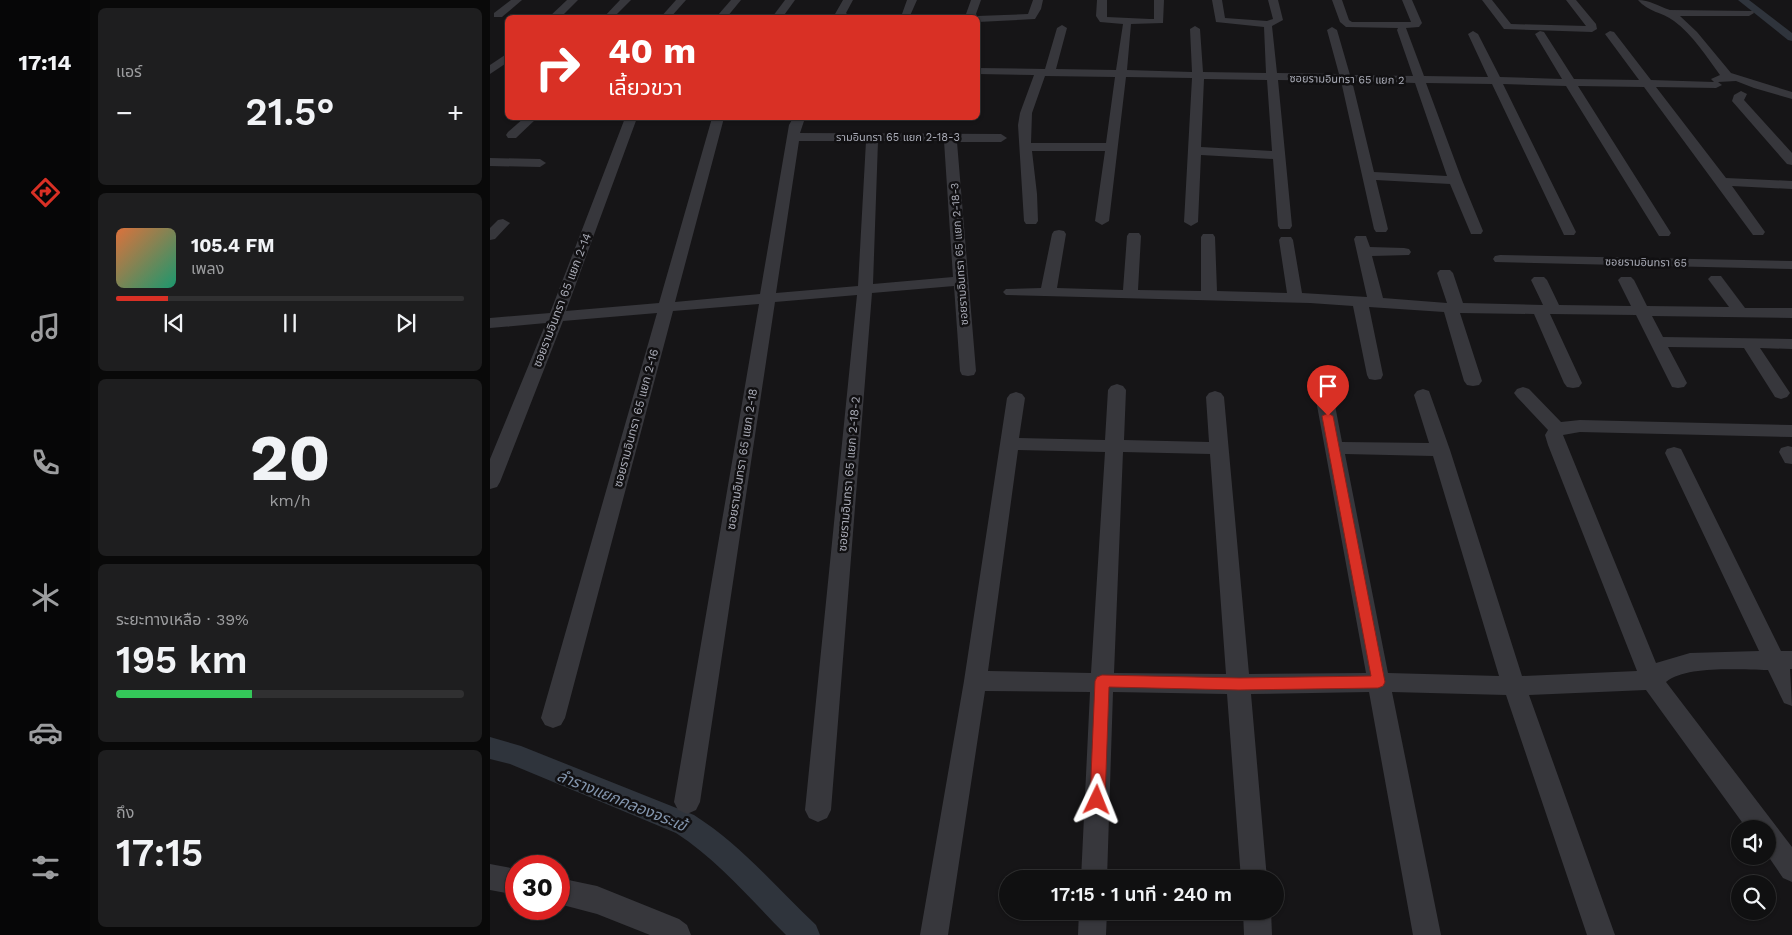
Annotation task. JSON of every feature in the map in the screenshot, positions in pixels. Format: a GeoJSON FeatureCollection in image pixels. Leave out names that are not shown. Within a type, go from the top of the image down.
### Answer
{"type":"FeatureCollection","features":[{"type":"Feature","properties":{"kind":"street"},"geometry":{"type":"LineString","coordinates":[[498,16],[517,0]]}},
{"type":"Feature","properties":{"kind":"street"},"geometry":{"type":"LineString","coordinates":[[556,15],[573,0]]}},
{"type":"Feature","properties":{"kind":"street"},"geometry":{"type":"LineString","coordinates":[[610,15],[626,0]]}},
{"type":"Feature","properties":{"kind":"street"},"geometry":{"type":"LineString","coordinates":[[667,15],[681,0]]}},
{"type":"Feature","properties":{"kind":"street"},"geometry":{"type":"LineString","coordinates":[[722,15],[736,0]]}},
{"type":"Feature","properties":{"kind":"street"},"geometry":{"type":"LineString","coordinates":[[779,15],[790,0]]}},
{"type":"Feature","properties":{"kind":"street"},"geometry":{"type":"LineString","coordinates":[[842,15],[840,14],[848,0]]}},
{"type":"Feature","properties":{"kind":"street"},"geometry":{"type":"LineString","coordinates":[[906,15],[912,0]]}},
{"type":"Feature","properties":{"kind":"street"},"geometry":{"type":"LineString","coordinates":[[972,15],[976,0]]}},
{"type":"Feature","properties":{"kind":"street"},"geometry":{"type":"LineString","coordinates":[[980,18],[1031,17],[1036,9],[1038,0]]}},
{"type":"Feature","properties":{"kind":"street"},"geometry":{"type":"LineString","coordinates":[[1102,0],[1101,16],[1104,20],[1129,24],[1159,20],[1159,0]]}},
{"type":"Feature","properties":{"kind":"street"},"geometry":{"type":"LineString","coordinates":[[1217,0],[1220,20],[1247,24],[1277,22],[1273,0]]}},
{"type":"Feature","properties":{"kind":"street"},"geometry":{"type":"LineString","coordinates":[[1337,0],[1345,22],[1350,25],[1415,25],[1417,22],[1407,0]]}},
{"type":"Feature","properties":{"kind":"street"},"geometry":{"type":"LineString","coordinates":[[1488,0],[1508,27],[1544,32],[1592,29],[1592,26],[1571,0]]}},
{"type":"Feature","properties":{"kind":"street"},"geometry":{"type":"LineString","coordinates":[[1643,0],[1653,10],[1691,31],[1728,76]]}},
{"type":"Feature","properties":{"kind":"street"},"geometry":{"type":"LineString","coordinates":[[1667,18],[1749,13]]}},
{"type":"Feature","properties":{"kind":"street"},"geometry":{"type":"LineString","coordinates":[[1102,221],[1120,75],[1129,24]]}},
{"type":"Feature","properties":{"kind":"street"},"geometry":{"type":"LineString","coordinates":[[980,29],[1013,27]]}},
{"type":"Feature","properties":{"kind":"street"},"geometry":{"type":"LineString","coordinates":[[1031,221],[1032,204],[1026,147],[1026,114],[1045,73],[1062,28]]}},
{"type":"Feature","properties":{"kind":"street"},"geometry":{"type":"LineString","coordinates":[[1192,222],[1198,77],[1196,28]]}},
{"type":"Feature","properties":{"kind":"street"},"geometry":{"type":"LineString","coordinates":[[1268,28],[1285,233],[1295,298]]}},
{"type":"Feature","properties":{"kind":"street"},"geometry":{"type":"LineString","coordinates":[[1332,30],[1346,78],[1381,229]]}},
{"type":"Feature","properties":{"kind":"street"},"geometry":{"type":"LineString","coordinates":[[1402,30],[1455,180],[1476,231]]}},
{"type":"Feature","properties":{"kind":"street"},"geometry":{"type":"LineString","coordinates":[[1544,32],[1572,84],[1664,233]]}},
{"type":"Feature","properties":{"kind":"street"},"geometry":{"type":"LineString","coordinates":[[1473,34],[1569,232]]}},
{"type":"Feature","properties":{"kind":"street"},"geometry":{"type":"LineString","coordinates":[[1610,34],[1758,232]]}},
{"type":"Feature","properties":{"kind":"street"},"geometry":{"type":"LineString","coordinates":[[491,69],[505,58]]}},
{"type":"Feature","properties":{"kind":"street"},"geometry":{"type":"LineString","coordinates":[[491,69],[505,69]]}},
{"type":"Feature","properties":{"kind":"street","name":"ซอยรามอินทรา 65 แยก 2"},"geometry":{"type":"LineString","coordinates":[[980,71],[1198,77],[1716,85]]}},
{"type":"Feature","properties":{"kind":"street"},"geometry":{"type":"LineString","coordinates":[[1757,86],[1757,91],[1741,94],[1726,90],[1714,82],[1718,78],[1728,76],[1742,78],[1757,86],[1792,96]]}},
{"type":"Feature","properties":{"kind":"street"},"geometry":{"type":"LineString","coordinates":[[1741,94],[1738,97],[1738,101],[1792,161]]}},
{"type":"Feature","properties":{"kind":"street"},"geometry":{"type":"LineString","coordinates":[[512,135],[529,120]]}},
{"type":"Feature","properties":{"kind":"street","name":"ซอยรามอินทรา 65 แยก 2-14"},"geometry":{"type":"LineString","coordinates":[[490,482],[556,318],[630,120]]}},
{"type":"Feature","properties":{"kind":"street","name":"ซอยรามอินทรา 65 แยก 2-16"},"geometry":{"type":"LineString","coordinates":[[554,718],[717,120]]}},
{"type":"Feature","properties":{"kind":"street","name":"ซอยรามอินทรา 65 แยก 2-18"},"geometry":{"type":"LineString","coordinates":[[686,802],[798,120]]}},
{"type":"Feature","properties":{"kind":"street","name":"รามอินทรา 65 แยก 2-18-3"},"geometry":{"type":"LineString","coordinates":[[794,137],[1001,138]]}},
{"type":"Feature","properties":{"kind":"street","name":"ซอยรามอินทรา 65 แยก 2-18-2"},"geometry":{"type":"LineString","coordinates":[[818,810],[865,290],[872,137]]}},
{"type":"Feature","properties":{"kind":"street","name":"ซอยรามอินทรา 65 แยก 2-18-3"},"geometry":{"type":"LineString","coordinates":[[950,138],[968,370]]}},
{"type":"Feature","properties":{"kind":"street"},"geometry":{"type":"LineString","coordinates":[[1026,147],[1111,147]]}},
{"type":"Feature","properties":{"kind":"street"},"geometry":{"type":"LineString","coordinates":[[1195,151],[1278,155]]}},
{"type":"Feature","properties":{"kind":"street"},"geometry":{"type":"LineString","coordinates":[[490,162],[540,164]]}},
{"type":"Feature","properties":{"kind":"street"},"geometry":{"type":"LineString","coordinates":[[1369,176],[1455,180]]}},
{"type":"Feature","properties":{"kind":"street"},"geometry":{"type":"LineString","coordinates":[[1722,182],[1792,185]]}},
{"type":"Feature","properties":{"kind":"street"},"geometry":{"type":"LineString","coordinates":[[490,236],[503,224]]}},
{"type":"Feature","properties":{"kind":"street"},"geometry":{"type":"LineString","coordinates":[[1048,293],[1059,234]]}},
{"type":"Feature","properties":{"kind":"street"},"geometry":{"type":"LineString","coordinates":[[1130,294],[1134,236]]}},
{"type":"Feature","properties":{"kind":"street"},"geometry":{"type":"LineString","coordinates":[[1208,237],[1209,296]]}},
{"type":"Feature","properties":{"kind":"street"},"geometry":{"type":"LineString","coordinates":[[1375,375],[1363,245],[1404,252]]}},
{"type":"Feature","properties":{"kind":"street","name":"ซอยรามอินทรา 65"},"geometry":{"type":"LineString","coordinates":[[1500,259],[1792,265]]}},
{"type":"Feature","properties":{"kind":"street"},"geometry":{"type":"LineString","coordinates":[[1445,273],[1473,381]]}},
{"type":"Feature","properties":{"kind":"street"},"geometry":{"type":"LineString","coordinates":[[1716,279],[1740,312]]}},
{"type":"Feature","properties":{"kind":"street"},"geometry":{"type":"LineString","coordinates":[[1539,280],[1546,309],[1573,384]]}},
{"type":"Feature","properties":{"kind":"street"},"geometry":{"type":"LineString","coordinates":[[1626,280],[1678,383]]}},
{"type":"Feature","properties":{"kind":"street"},"geometry":{"type":"LineString","coordinates":[[490,323],[960,281]]}},
{"type":"Feature","properties":{"kind":"street"},"geometry":{"type":"LineString","coordinates":[[1011,292],[1295,298],[1453,307],[1792,313]]}},
{"type":"Feature","properties":{"kind":"street"},"geometry":{"type":"LineString","coordinates":[[1657,342],[1792,344]]}},
{"type":"Feature","properties":{"kind":"street"},"geometry":{"type":"LineString","coordinates":[[1749,344],[1781,392]]}},
{"type":"Feature","properties":{"kind":"street"},"geometry":{"type":"LineString","coordinates":[[1094,870],[1117,390]]}},
{"type":"Feature","properties":{"kind":"street"},"geometry":{"type":"LineString","coordinates":[[1523,392],[1557,429]]}},
{"type":"Feature","properties":{"kind":"street"},"geometry":{"type":"LineString","coordinates":[[1423,395],[1514,686],[1601,935]]}},
{"type":"Feature","properties":{"kind":"street"},"geometry":{"type":"LineString","coordinates":[[1216,397],[1253,870]]}},
{"type":"Feature","properties":{"kind":"street"},"geometry":{"type":"LineString","coordinates":[[934,935],[975,681],[1016,398]]}},
{"type":"Feature","properties":{"kind":"street"},"geometry":{"type":"LineString","coordinates":[[1325,400],[1427,935]]}},
{"type":"Feature","properties":{"kind":"street"},"geometry":{"type":"LineString","coordinates":[[1557,429],[1580,426],[1792,431]]}},
{"type":"Feature","properties":{"kind":"street"},"geometry":{"type":"LineString","coordinates":[[1557,429],[1554,435],[1557,445],[1652,680],[1756,820]]}},
{"type":"Feature","properties":{"kind":"street"},"geometry":{"type":"LineString","coordinates":[[1010,444],[1220,448]]}},
{"type":"Feature","properties":{"kind":"street"},"geometry":{"type":"LineString","coordinates":[[1334,448],[1441,450]]}},
{"type":"Feature","properties":{"kind":"street"},"geometry":{"type":"LineString","coordinates":[[1674,453],[1783,660],[1792,696]]}},
{"type":"Feature","properties":{"kind":"street"},"geometry":{"type":"LineString","coordinates":[[975,681],[1239,684],[1378,682],[1514,686],[1652,680],[1667,668],[1690,662],[1783,660]]}},
{"type":"Feature","properties":{"kind":"street"},"geometry":{"type":"LineString","coordinates":[[1776,846],[1792,869]]}},
{"type":"Feature","properties":{"kind":"street"},"geometry":{"type":"LineString","coordinates":[[490,877],[505,880]]}},
{"type":"Feature","properties":{"kind":"street"},"geometry":{"type":"LineString","coordinates":[[570,894],[597,900],[669,929],[677,935]]}},
{"type":"Feature","properties":{"kind":"street"},"geometry":{"type":"LineString","coordinates":[[1092,935],[1093,920]]}},
{"type":"Feature","properties":{"kind":"street"},"geometry":{"type":"LineString","coordinates":[[1257,920],[1258,935]]}},
{"type":"Feature","properties":{"kind":"waterway"},"geometry":{"type":"LineString","coordinates":[[1743,0],[1792,38]]}},
{"type":"Feature","properties":{"kind":"waterway","name":"ลำรางแยกคลองจระเข้"},"geometry":{"type":"LineString","coordinates":[[490,748],[512,754],[685,824],[734,861],[806,935]]}},
{"type":"Feature","properties":{"kind":"route"},"geometry":{"type":"LineString","coordinates":[[1097,800],[1102,681],[1239,684],[1378,682],[1328,416]]}}]}
